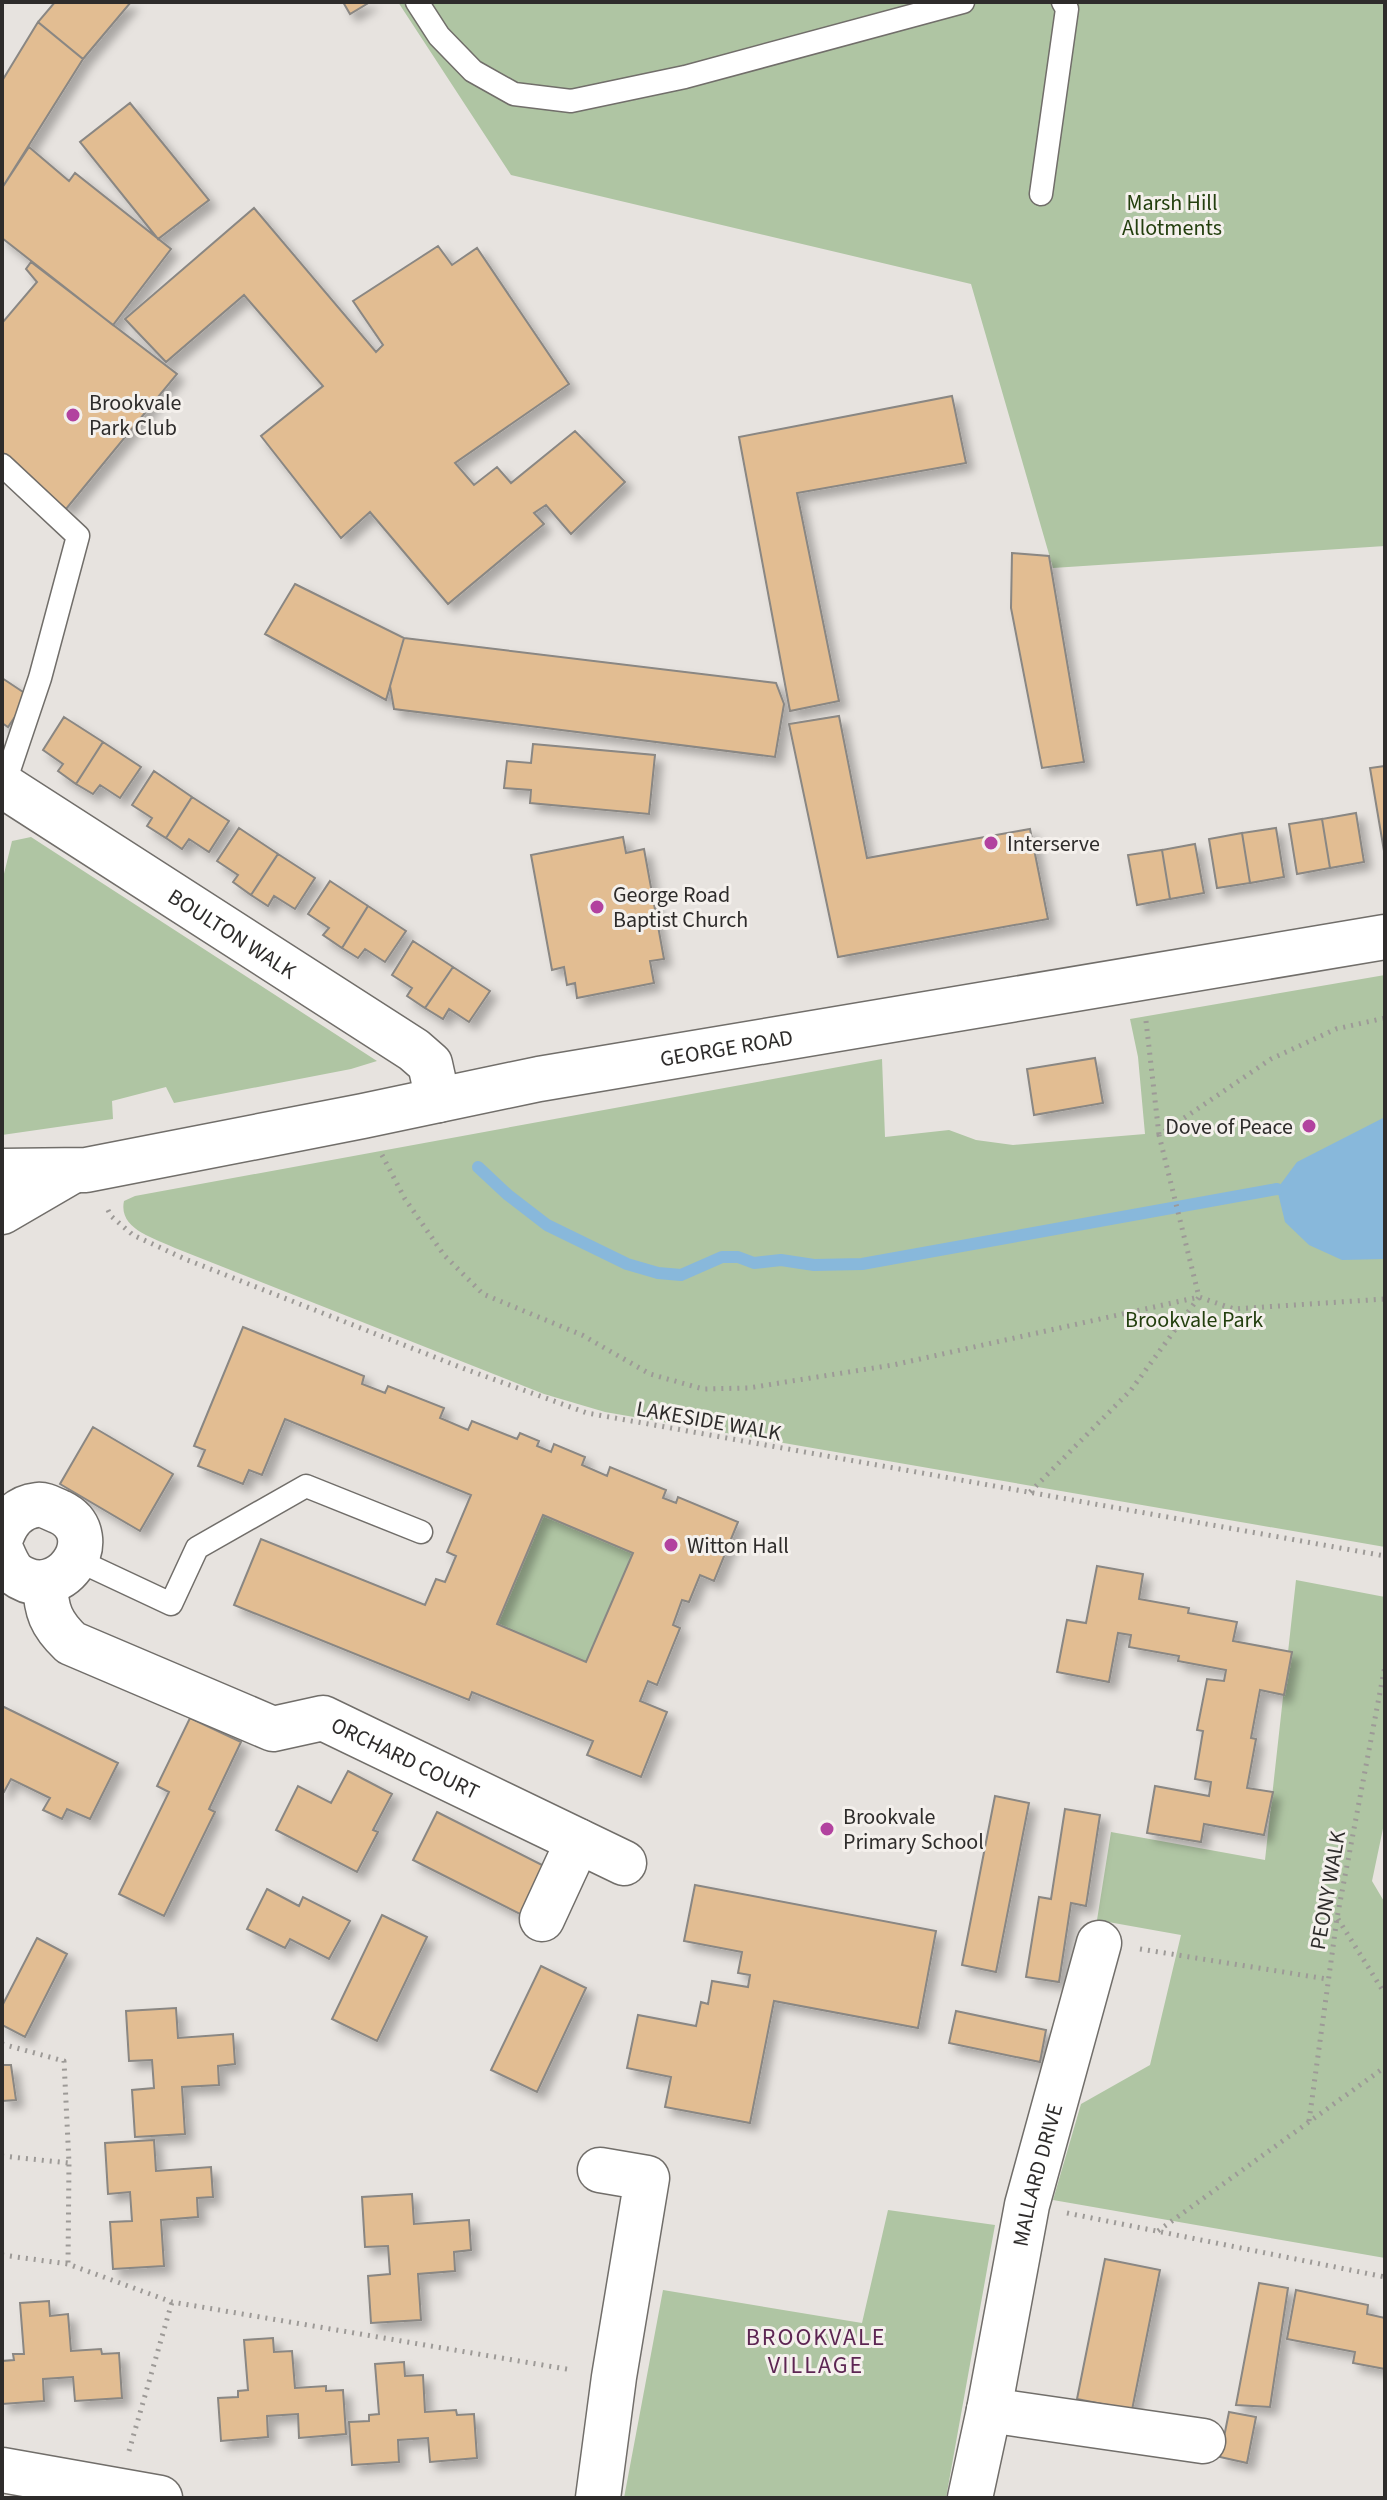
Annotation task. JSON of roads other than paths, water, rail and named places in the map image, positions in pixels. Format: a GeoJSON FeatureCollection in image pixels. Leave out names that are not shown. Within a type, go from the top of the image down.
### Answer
{"type":"FeatureCollection","features":[{"type":"Feature","properties":{"kind":"street","name":"BOULTON WALK"},"geometry":{"type":"LineString","coordinates":[[2,787],[414,1050],[430,1064],[438,1100]]}},
{"type":"Feature","properties":{"kind":"street","name":"GEORGE ROAD"},"geometry":{"type":"LineString","coordinates":[[2,1171],[79,1171],[539,1079],[1385,937]]}},
{"type":"Feature","properties":{"kind":"street","name":"GEORGE ROAD"},"geometry":{"type":"LineString","coordinates":[[2,1212],[79,1171]]}},
{"type":"Feature","properties":{"kind":"street","name":"ORCHARD COURT"},"geometry":{"type":"LineString","coordinates":[[60,1571],[33,1583],[12,1572],[3,1532],[24,1507],[42,1504],[70,1518],[79,1534],[79,1552],[60,1571],[45,1604],[56,1628],[71,1643],[273,1729],[323,1718],[624,1863]]}},
{"type":"Feature","properties":{"kind":"street"},"geometry":{"type":"LineString","coordinates":[[542,1919],[578,1841]]}},
{"type":"Feature","properties":{"kind":"street","name":"MALLARD DRIVE"},"geometry":{"type":"LineString","coordinates":[[970,2498],[1027,2205],[1099,1943]]}},
{"type":"Feature","properties":{"kind":"street"},"geometry":{"type":"LineString","coordinates":[[598,2498],[614,2377],[647,2178],[600,2170]]}},
{"type":"Feature","properties":{"kind":"street"},"geometry":{"type":"LineString","coordinates":[[989,2410],[1203,2441]]}},
{"type":"Feature","properties":{"kind":"street"},"geometry":{"type":"LineString","coordinates":[[2,2470],[139,2494]]}},
{"type":"Feature","properties":{"kind":"lane"},"geometry":{"type":"LineString","coordinates":[[417,2],[439,36],[473,71],[514,94],[571,101],[685,77],[963,2]]}},
{"type":"Feature","properties":{"kind":"lane"},"geometry":{"type":"LineString","coordinates":[[1041,194],[1067,9],[1063,2]]}},
{"type":"Feature","properties":{"kind":"lane"},"geometry":{"type":"LineString","coordinates":[[2,465],[78,536],[40,678],[2,787]]}},
{"type":"Feature","properties":{"kind":"lane"},"geometry":{"type":"LineString","coordinates":[[60,1571],[171,1604],[197,1548],[306,1486],[421,1532]]}},
{"type":"Feature","properties":{"kind":"water"},"geometry":{"type":"Polygon","coordinates":[[[1385,1117],[1385,1259],[1342,1260],[1309,1245],[1285,1222],[1277,1189],[1297,1162],[1385,1117]]]}},
{"type":"Feature","properties":{"kind":"waterway"},"geometry":{"type":"LineString","coordinates":[[478,1167],[547,1225],[627,1264],[658,1273],[681,1275],[722,1257],[738,1257],[754,1263],[781,1260],[814,1265],[862,1264],[1277,1189]]}},
{"type":"Feature","properties":{"kind":"place","name":"Brookvale Park Club"},"geometry":{"type":"Point","coordinates":[73,415]}},
{"type":"Feature","properties":{"kind":"place","name":"Interserve"},"geometry":{"type":"Point","coordinates":[991,843]}},
{"type":"Feature","properties":{"kind":"place","name":"George Road Baptist Church"},"geometry":{"type":"Point","coordinates":[597,907]}},
{"type":"Feature","properties":{"kind":"place","name":"Dove of Peace"},"geometry":{"type":"Point","coordinates":[1309,1126]}},
{"type":"Feature","properties":{"kind":"place","name":"Witton Hall"},"geometry":{"type":"Point","coordinates":[671,1545]}},
{"type":"Feature","properties":{"kind":"place","name":"Brookvale Primary School"},"geometry":{"type":"Point","coordinates":[827,1829]}},
{"type":"Feature","properties":{"kind":"district","name":"BROOKVALE VILLAGE"},"geometry":{"type":"Point","coordinates":[816,2351]}},
{"type":"Feature","properties":{"kind":"park label","name":"Marsh Hill Allotments"},"geometry":{"type":"Point","coordinates":[1172,214]}},
{"type":"Feature","properties":{"kind":"park label","name":"Brookvale Park"},"geometry":{"type":"Point","coordinates":[1194,1319]}}]}
